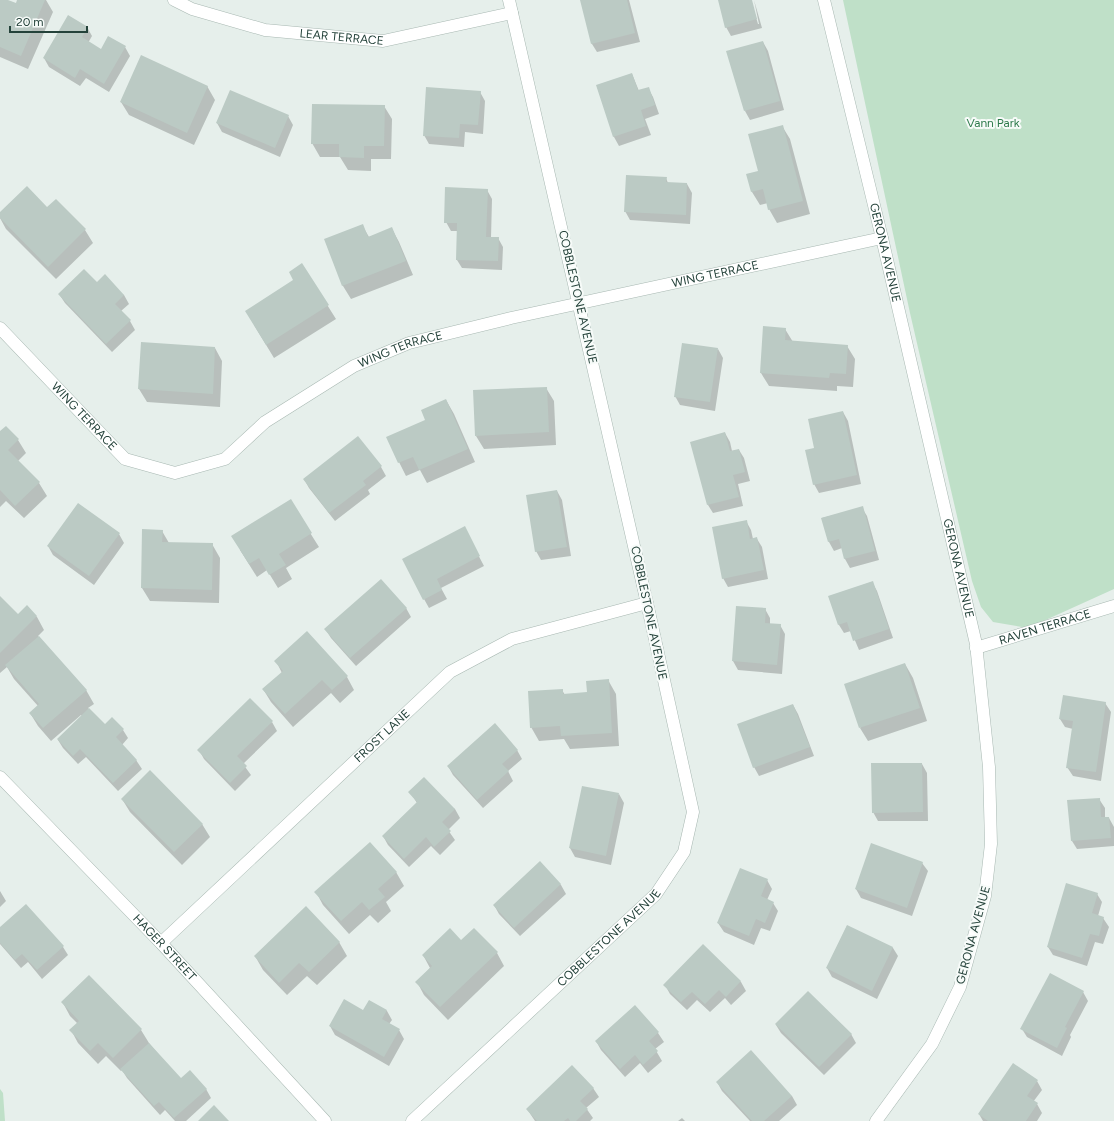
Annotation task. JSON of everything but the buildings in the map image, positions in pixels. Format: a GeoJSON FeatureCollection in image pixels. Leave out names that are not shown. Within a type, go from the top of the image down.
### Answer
{"type":"FeatureCollection","features":[{"type":"Feature","properties":{"kind":"street","name":"LEAR TERRACE"},"geometry":{"type":"LineString","coordinates":[[174,0],[192,9],[265,30],[383,41],[512,13]]}},
{"type":"Feature","properties":{"kind":"street","name":"COBBLESTONE AVENUE"},"geometry":{"type":"LineString","coordinates":[[412,1121],[656,894],[684,852],[693,812],[647,603],[509,0]]}},
{"type":"Feature","properties":{"kind":"street","name":"GERONA AVENUE"},"geometry":{"type":"LineString","coordinates":[[824,0],[882,238],[976,648],[989,767],[991,844],[986,896],[960,987],[932,1044],[876,1121]]}},
{"type":"Feature","properties":{"kind":"street","name":"WING TERRACE"},"geometry":{"type":"LineString","coordinates":[[0,328],[125,459],[175,473],[225,459],[265,422],[354,366],[409,343],[511,318],[882,238]]}},
{"type":"Feature","properties":{"kind":"street","name":"FROST LANE"},"geometry":{"type":"LineString","coordinates":[[161,944],[450,672],[512,639],[647,603]]}},
{"type":"Feature","properties":{"kind":"street","name":"RAVEN TERRACE"},"geometry":{"type":"LineString","coordinates":[[976,648],[1114,606]]}},
{"type":"Feature","properties":{"kind":"street","name":"HAGER STREET"},"geometry":{"type":"LineString","coordinates":[[0,777],[161,944],[325,1121]]}},
{"type":"Feature","properties":{"kind":"green space","name":"Vann Park"},"geometry":{"type":"Polygon","coordinates":[[[843,0],[1114,0],[1114,589],[1028,628],[993,622],[981,607],[972,581],[910,313],[843,0]]]}},
{"type":"Feature","properties":{"kind":"green space"},"geometry":{"type":"Polygon","coordinates":[[[0,1089],[3,1093],[5,1121],[0,1121],[0,1089]]]}}]}
